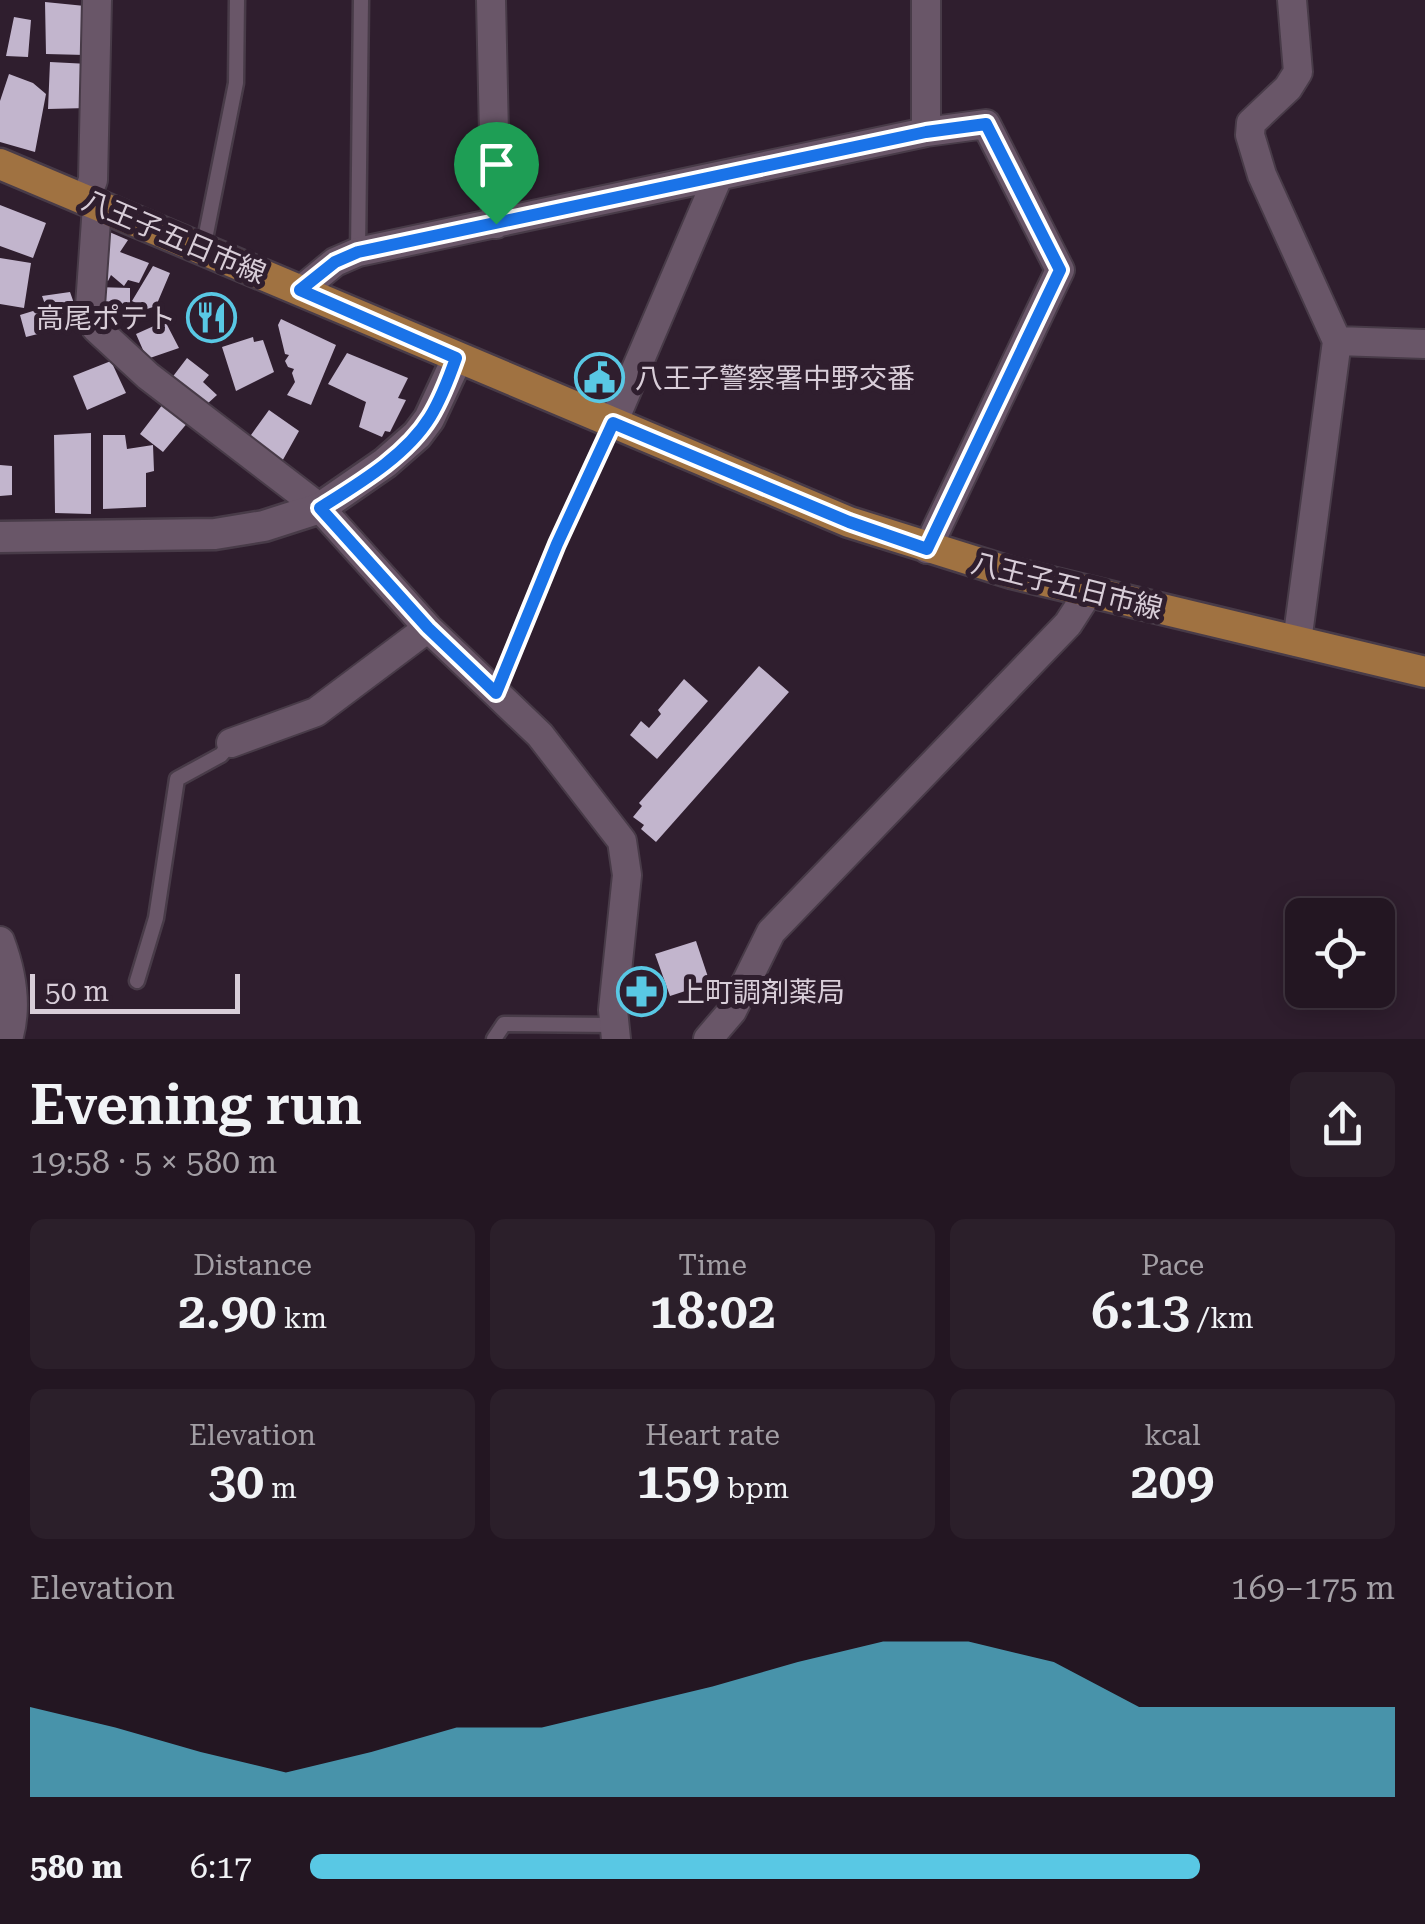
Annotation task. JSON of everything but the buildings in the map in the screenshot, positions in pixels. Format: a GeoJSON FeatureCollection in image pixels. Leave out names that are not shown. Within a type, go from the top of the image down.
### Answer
{"type":"FeatureCollection","features":[{"type":"Feature","properties":{"kind":"main road","name":"八王子五日市線"},"geometry":{"type":"LineString","coordinates":[[0,164],[849,522],[927,549],[1088,593],[1425,672]]}},
{"type":"Feature","properties":{"kind":"street"},"geometry":{"type":"LineString","coordinates":[[97,0],[90,306],[96,328],[148,376],[320,508],[428,628],[540,736],[622,842],[627,874],[613,1010],[615,1032]]}},
{"type":"Feature","properties":{"kind":"street"},"geometry":{"type":"LineString","coordinates":[[492,0],[496,224]]}},
{"type":"Feature","properties":{"kind":"street"},"geometry":{"type":"LineString","coordinates":[[926,0],[926,132]]}},
{"type":"Feature","properties":{"kind":"street"},"geometry":{"type":"LineString","coordinates":[[1292,0],[1298,72],[1288,88],[1251,123],[1250,136],[1262,175],[1337,341],[1297,642]]}},
{"type":"Feature","properties":{"kind":"street"},"geometry":{"type":"LineString","coordinates":[[300,290],[335,262],[358,252],[926,132],[986,124],[1060,270],[927,549]]}},
{"type":"Feature","properties":{"kind":"street"},"geometry":{"type":"LineString","coordinates":[[613,423],[718,177]]}},
{"type":"Feature","properties":{"kind":"street"},"geometry":{"type":"LineString","coordinates":[[1337,341],[1425,344]]}},
{"type":"Feature","properties":{"kind":"street"},"geometry":{"type":"LineString","coordinates":[[0,537],[214,534],[264,526],[320,508],[386,463],[416,434],[429,419],[456,358]]}},
{"type":"Feature","properties":{"kind":"street"},"geometry":{"type":"LineString","coordinates":[[708,1039],[732,1011],[771,932],[1068,624],[1088,593]]}},
{"type":"Feature","properties":{"kind":"street"},"geometry":{"type":"LineString","coordinates":[[230,742],[316,712],[428,628]]}},
{"type":"Feature","properties":{"kind":"street"},"geometry":{"type":"LineString","coordinates":[[0,941],[13,990],[15,1017],[8,1039]]}},
{"type":"Feature","properties":{"kind":"lane"},"geometry":{"type":"LineString","coordinates":[[203,249],[236,83],[237,0]]}},
{"type":"Feature","properties":{"kind":"lane"},"geometry":{"type":"LineString","coordinates":[[358,252],[360,0]]}},
{"type":"Feature","properties":{"kind":"lane"},"geometry":{"type":"LineString","coordinates":[[496,693],[557,544],[613,423]]}},
{"type":"Feature","properties":{"kind":"lane"},"geometry":{"type":"LineString","coordinates":[[137,982],[156,918],[177,779],[220,755],[230,742]]}},
{"type":"Feature","properties":{"kind":"lane"},"geometry":{"type":"LineString","coordinates":[[494,1039],[504,1024],[615,1032]]}},
{"type":"Feature","properties":{"kind":"place","name":"高尾ポテト"},"geometry":{"type":"Point","coordinates":[211,318]}},
{"type":"Feature","properties":{"kind":"place","name":"八王子警察署中野交番"},"geometry":{"type":"Point","coordinates":[600,378]}},
{"type":"Feature","properties":{"kind":"place","name":"上町調剤薬局"},"geometry":{"type":"Point","coordinates":[642,992]}},
{"type":"Feature","properties":{"kind":"route"},"geometry":{"type":"LineString","coordinates":[[986,124],[1060,270],[927,549],[849,522],[613,423],[557,544],[496,693],[428,628],[320,508],[386,463],[416,434],[429,419],[456,358],[300,290],[335,262],[358,252],[496,224],[926,132],[986,124]]}}]}
